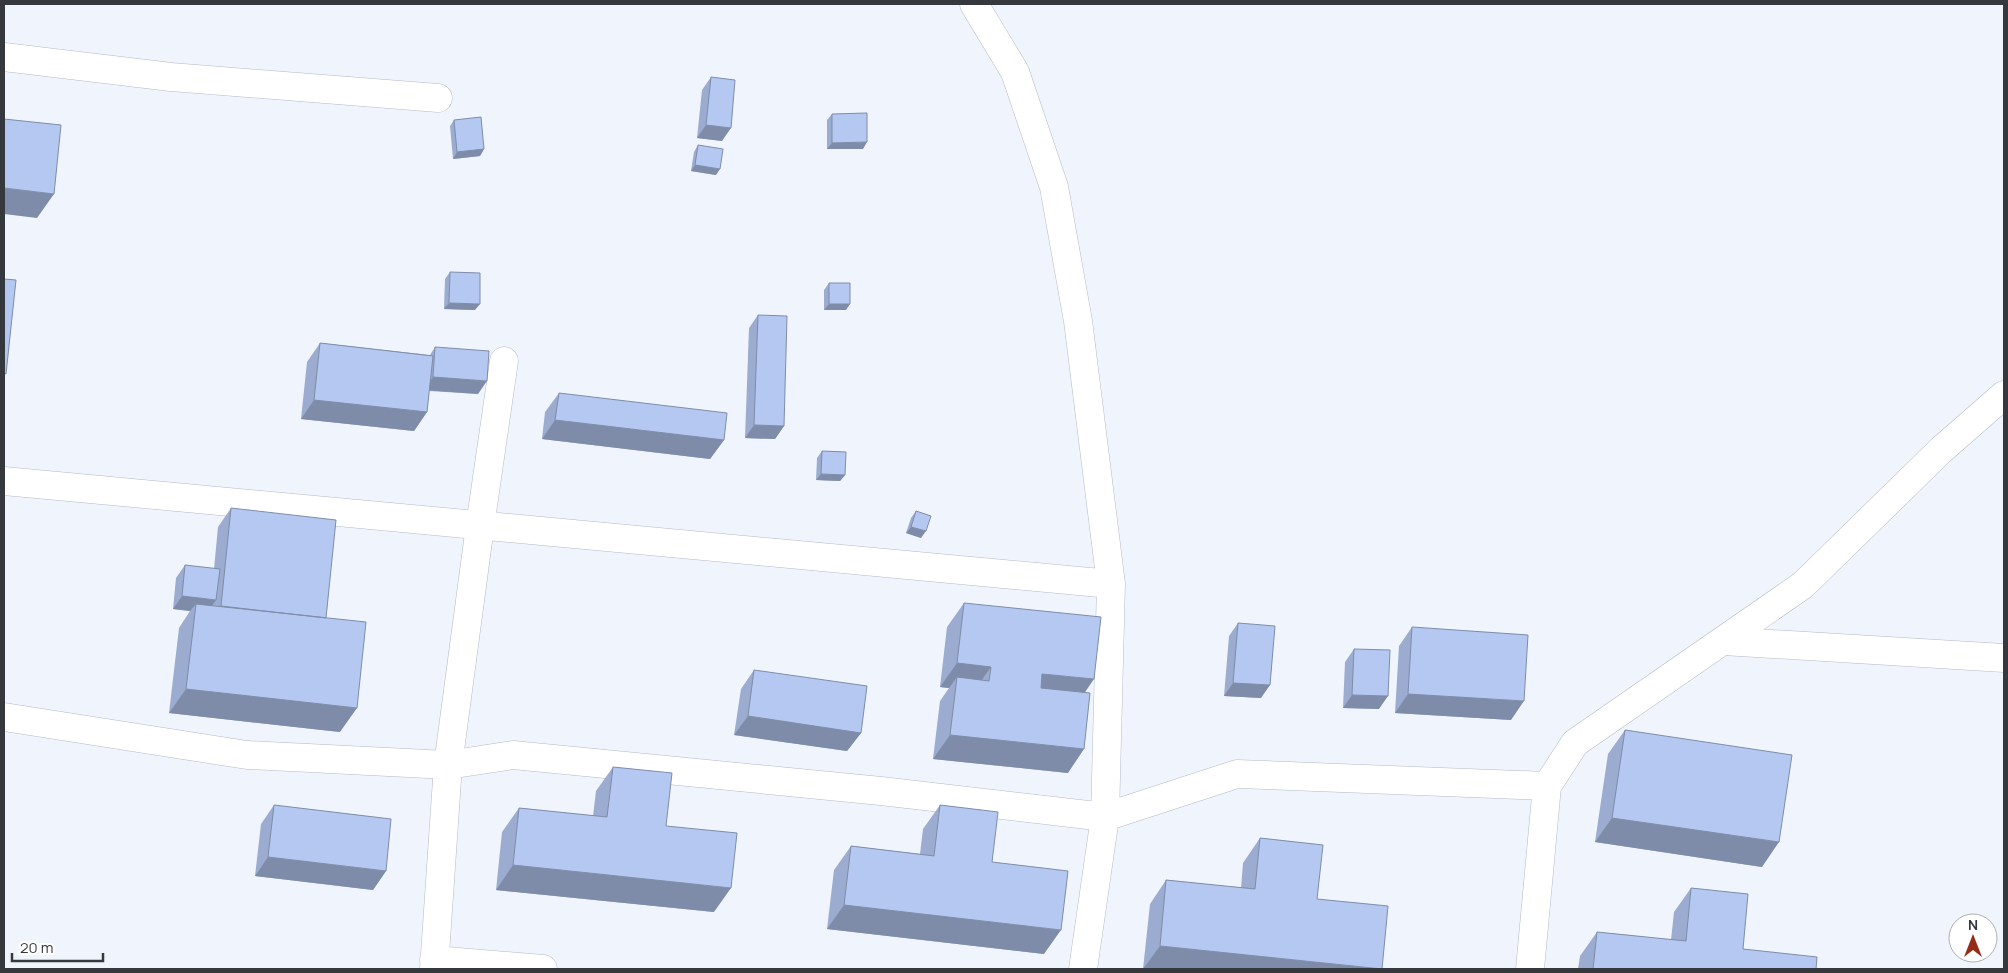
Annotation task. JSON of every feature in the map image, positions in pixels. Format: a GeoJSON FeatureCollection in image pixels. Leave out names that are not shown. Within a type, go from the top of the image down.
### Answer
{"type":"FeatureCollection","features":[{"type":"Feature","properties":{"kind":"street"},"geometry":{"type":"LineString","coordinates":[[974,4],[1016,72],[1054,187],[1078,320],[1111,584],[1105,817],[1083,969]]}},
{"type":"Feature","properties":{"kind":"street"},"geometry":{"type":"LineString","coordinates":[[4,57],[171,77],[438,98]]}},
{"type":"Feature","properties":{"kind":"street"},"geometry":{"type":"LineString","coordinates":[[504,361],[448,765],[434,965],[543,969]]}},
{"type":"Feature","properties":{"kind":"street"},"geometry":{"type":"LineString","coordinates":[[1530,969],[1547,786],[1575,743],[1803,585],[1942,450],[2004,394]]}},
{"type":"Feature","properties":{"kind":"street"},"geometry":{"type":"LineString","coordinates":[[4,480],[1111,584]]}},
{"type":"Feature","properties":{"kind":"street"},"geometry":{"type":"LineString","coordinates":[[1723,641],[2004,658]]}},
{"type":"Feature","properties":{"kind":"street"},"geometry":{"type":"LineString","coordinates":[[4,717],[247,754],[448,765],[513,754],[861,789],[1105,817],[1237,774],[1547,786]]}},
{"type":"Feature","properties":{"kind":"building"},"geometry":{"type":"Polygon","coordinates":[[[711,77],[735,80],[731,128],[706,125],[711,77]]]}},
{"type":"Feature","properties":{"kind":"building"},"geometry":{"type":"Polygon","coordinates":[[[867,113],[867,142],[832,143],[832,114],[867,113]]]}},
{"type":"Feature","properties":{"kind":"building"},"geometry":{"type":"Polygon","coordinates":[[[481,117],[484,149],[457,152],[454,120],[481,117]]]}},
{"type":"Feature","properties":{"kind":"building"},"geometry":{"type":"Polygon","coordinates":[[[4,119],[61,125],[54,194],[4,188],[4,119]]]}},
{"type":"Feature","properties":{"kind":"building"},"geometry":{"type":"Polygon","coordinates":[[[698,145],[723,149],[720,169],[695,165],[698,145]]]}},
{"type":"Feature","properties":{"kind":"building"},"geometry":{"type":"Polygon","coordinates":[[[450,272],[480,273],[480,304],[449,303],[450,272]]]}},
{"type":"Feature","properties":{"kind":"building"},"geometry":{"type":"Polygon","coordinates":[[[4,279],[16,280],[6,374],[4,373],[4,279]]]}},
{"type":"Feature","properties":{"kind":"building"},"geometry":{"type":"Polygon","coordinates":[[[829,283],[850,283],[850,304],[829,304],[829,283]]]}},
{"type":"Feature","properties":{"kind":"building"},"geometry":{"type":"Polygon","coordinates":[[[758,315],[787,316],[784,426],[754,425],[758,315]]]}},
{"type":"Feature","properties":{"kind":"building"},"geometry":{"type":"Polygon","coordinates":[[[320,343],[433,356],[427,412],[314,400],[320,343]]]}},
{"type":"Feature","properties":{"kind":"building"},"geometry":{"type":"Polygon","coordinates":[[[435,347],[489,351],[487,381],[433,377],[435,347]]]}},
{"type":"Feature","properties":{"kind":"building"},"geometry":{"type":"Polygon","coordinates":[[[559,393],[727,413],[724,440],[555,420],[559,393]]]}},
{"type":"Feature","properties":{"kind":"building"},"geometry":{"type":"Polygon","coordinates":[[[822,451],[846,452],[845,475],[821,474],[822,451]]]}},
{"type":"Feature","properties":{"kind":"building"},"geometry":{"type":"Polygon","coordinates":[[[231,508],[336,520],[326,618],[221,606],[231,508]]]}},
{"type":"Feature","properties":{"kind":"building"},"geometry":{"type":"Polygon","coordinates":[[[916,511],[931,516],[926,531],[911,527],[916,511]]]}},
{"type":"Feature","properties":{"kind":"building"},"geometry":{"type":"Polygon","coordinates":[[[185,565],[220,569],[216,600],[182,596],[185,565]]]}},
{"type":"Feature","properties":{"kind":"building"},"geometry":{"type":"Polygon","coordinates":[[[964,603],[1101,617],[1094,679],[1042,674],[1041,688],[1090,693],[1084,749],[950,735],[957,677],[989,681],[991,667],[957,663],[964,603]]]}},
{"type":"Feature","properties":{"kind":"building"},"geometry":{"type":"Polygon","coordinates":[[[196,604],[366,622],[357,708],[186,689],[196,604]]]}},
{"type":"Feature","properties":{"kind":"building"},"geometry":{"type":"Polygon","coordinates":[[[1238,623],[1275,626],[1270,685],[1233,683],[1238,623]]]}},
{"type":"Feature","properties":{"kind":"building"},"geometry":{"type":"Polygon","coordinates":[[[1412,627],[1528,635],[1524,701],[1408,694],[1412,627]]]}},
{"type":"Feature","properties":{"kind":"building"},"geometry":{"type":"Polygon","coordinates":[[[1354,649],[1390,650],[1388,696],[1352,695],[1354,649]]]}},
{"type":"Feature","properties":{"kind":"building"},"geometry":{"type":"Polygon","coordinates":[[[754,670],[867,686],[861,733],[748,716],[754,670]]]}},
{"type":"Feature","properties":{"kind":"building"},"geometry":{"type":"Polygon","coordinates":[[[1625,730],[1792,755],[1779,842],[1612,818],[1625,730]]]}},
{"type":"Feature","properties":{"kind":"building"},"geometry":{"type":"Polygon","coordinates":[[[613,767],[672,773],[666,826],[737,833],[731,888],[513,865],[519,808],[607,817],[613,767]]]}},
{"type":"Feature","properties":{"kind":"building"},"geometry":{"type":"Polygon","coordinates":[[[274,805],[391,819],[386,871],[268,857],[274,805]]]}},
{"type":"Feature","properties":{"kind":"building"},"geometry":{"type":"Polygon","coordinates":[[[940,805],[998,812],[992,862],[1068,871],[1061,930],[844,905],[851,846],[934,856],[940,805]]]}},
{"type":"Feature","properties":{"kind":"building"},"geometry":{"type":"Polygon","coordinates":[[[1260,838],[1323,845],[1317,899],[1388,906],[1382,969],[1160,946],[1166,880],[1255,889],[1260,838]]]}},
{"type":"Feature","properties":{"kind":"building"},"geometry":{"type":"Polygon","coordinates":[[[1691,888],[1748,894],[1743,949],[1817,957],[1816,969],[1593,969],[1597,932],[1686,941],[1691,888]]]}}]}
